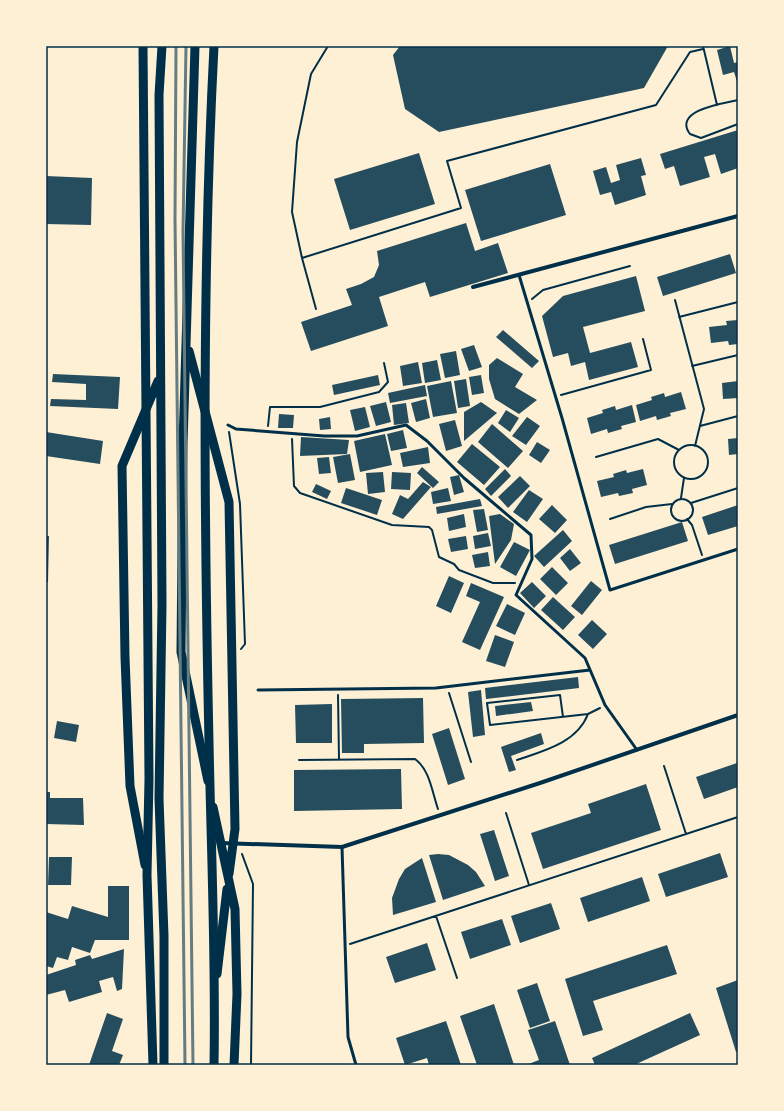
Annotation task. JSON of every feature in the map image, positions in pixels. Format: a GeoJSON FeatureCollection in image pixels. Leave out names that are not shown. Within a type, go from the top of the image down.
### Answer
{"type":"FeatureCollection","features":[{"type":"Feature","properties":{"kind":"main road"},"geometry":{"type":"LineString","coordinates":[[143,46],[149,771],[147,875],[153,1065]]}},
{"type":"Feature","properties":{"kind":"main road"},"geometry":{"type":"LineString","coordinates":[[162,46],[158,95],[162,605],[159,799],[164,936],[164,1065]]}},
{"type":"Feature","properties":{"kind":"main road"},"geometry":{"type":"LineString","coordinates":[[195,46],[183,444],[181,652],[235,909],[237,994],[234,1065]]}},
{"type":"Feature","properties":{"kind":"main road"},"geometry":{"type":"LineString","coordinates":[[214,46],[209,130],[204,421],[209,745],[216,985],[214,1065]]}},
{"type":"Feature","properties":{"kind":"main road"},"geometry":{"type":"LineString","coordinates":[[187,342],[229,502],[234,829],[216,985]]}},
{"type":"Feature","properties":{"kind":"main road"},"geometry":{"type":"LineString","coordinates":[[147,875],[130,786],[125,657],[122,466],[160,376]]}},
{"type":"Feature","properties":{"kind":"street"},"geometry":{"type":"LineString","coordinates":[[473,287],[738,216]]}},
{"type":"Feature","properties":{"kind":"street"},"geometry":{"type":"LineString","coordinates":[[220,843],[342,847],[440,816],[738,715]]}},
{"type":"Feature","properties":{"kind":"lane"},"geometry":{"type":"LineString","coordinates":[[519,275],[556,396],[610,590],[738,549]]}},
{"type":"Feature","properties":{"kind":"lane"},"geometry":{"type":"LineString","coordinates":[[228,425],[236,429],[268,432],[357,436],[406,425],[427,441],[464,478],[531,535],[532,559],[516,595],[585,658],[605,705],[637,750]]}},
{"type":"Feature","properties":{"kind":"lane"},"geometry":{"type":"LineString","coordinates":[[258,690],[447,686],[590,670]]}},
{"type":"Feature","properties":{"kind":"lane"},"geometry":{"type":"LineString","coordinates":[[342,847],[348,1036],[356,1065]]}},
{"type":"Feature","properties":{"kind":"path"},"geometry":{"type":"LineString","coordinates":[[316,309],[302,258],[292,212],[297,142],[311,74],[328,46]]}},
{"type":"Feature","properties":{"kind":"path"},"geometry":{"type":"LineString","coordinates":[[302,258],[461,208],[447,161],[656,105],[690,52],[703,48],[717,105]]}},
{"type":"Feature","properties":{"kind":"path"},"geometry":{"type":"LineString","coordinates":[[738,100],[696,111],[691,115],[687,125],[690,134],[695,137],[706,137],[738,124]]}},
{"type":"Feature","properties":{"kind":"path"},"geometry":{"type":"LineString","coordinates":[[528,303],[543,290],[630,266]]}},
{"type":"Feature","properties":{"kind":"path"},"geometry":{"type":"LineString","coordinates":[[675,300],[704,409],[695,446]]}},
{"type":"Feature","properties":{"kind":"path"},"geometry":{"type":"LineString","coordinates":[[679,317],[738,302]]}},
{"type":"Feature","properties":{"kind":"path"},"geometry":{"type":"LineString","coordinates":[[556,396],[651,370],[642,339]]}},
{"type":"Feature","properties":{"kind":"path"},"geometry":{"type":"LineString","coordinates":[[692,366],[738,355]]}},
{"type":"Feature","properties":{"kind":"path"},"geometry":{"type":"LineString","coordinates":[[268,432],[270,407],[320,407],[379,392],[388,382],[384,363]]}},
{"type":"Feature","properties":{"kind":"path"},"geometry":{"type":"LineString","coordinates":[[700,426],[738,416]]}},
{"type":"Feature","properties":{"kind":"path"},"geometry":{"type":"LineString","coordinates":[[292,433],[294,486],[300,493],[392,525],[429,527],[432,530],[439,557],[454,564],[459,570],[494,583],[521,584]]}},
{"type":"Feature","properties":{"kind":"path"},"geometry":{"type":"LineString","coordinates":[[596,457],[658,439],[679,450]]}},
{"type":"Feature","properties":{"kind":"path"},"geometry":{"type":"LineString","coordinates":[[695,446],[700,448],[707,456],[707,468],[704,473],[695,479],[684,478],[676,471],[674,460],[679,450],[684,447],[695,446]]}},
{"type":"Feature","properties":{"kind":"path"},"geometry":{"type":"LineString","coordinates":[[610,519],[646,507],[672,504],[681,498],[684,478]]}},
{"type":"Feature","properties":{"kind":"path"},"geometry":{"type":"LineString","coordinates":[[681,498],[691,503],[738,488]]}},
{"type":"Feature","properties":{"kind":"path"},"geometry":{"type":"LineString","coordinates":[[672,504],[671,511],[674,518],[680,521],[687,519],[692,514],[691,503]]}},
{"type":"Feature","properties":{"kind":"path"},"geometry":{"type":"LineString","coordinates":[[687,519],[692,525],[704,560]]}},
{"type":"Feature","properties":{"kind":"path"},"geometry":{"type":"LineString","coordinates":[[447,686],[471,762]]}},
{"type":"Feature","properties":{"kind":"path"},"geometry":{"type":"LineString","coordinates":[[338,689],[339,759]]}},
{"type":"Feature","properties":{"kind":"path"},"geometry":{"type":"LineString","coordinates":[[562,717],[560,696],[487,703],[490,725],[562,717],[588,714],[605,705]]}},
{"type":"Feature","properties":{"kind":"path"},"geometry":{"type":"LineString","coordinates":[[517,760],[557,746],[576,732],[586,721],[588,714]]}},
{"type":"Feature","properties":{"kind":"path"},"geometry":{"type":"LineString","coordinates":[[299,760],[415,759],[422,764],[426,770],[440,816]]}},
{"type":"Feature","properties":{"kind":"path"},"geometry":{"type":"LineString","coordinates":[[664,766],[686,834]]}},
{"type":"Feature","properties":{"kind":"path"},"geometry":{"type":"LineString","coordinates":[[506,813],[529,886]]}},
{"type":"Feature","properties":{"kind":"path"},"geometry":{"type":"LineString","coordinates":[[345,946],[738,817]]}},
{"type":"Feature","properties":{"kind":"path"},"geometry":{"type":"LineString","coordinates":[[436,916],[457,978]]}},
{"type":"Feature","properties":{"kind":"building"},"geometry":{"type":"Polygon","coordinates":[[[400,46],[668,46],[644,88],[439,132],[405,109],[393,55],[400,46]]]}},
{"type":"Feature","properties":{"kind":"building"},"geometry":{"type":"Polygon","coordinates":[[[730,46],[734,63],[738,62],[738,85],[734,72],[723,75],[717,50],[730,46]]]}},
{"type":"Feature","properties":{"kind":"building"},"geometry":{"type":"Polygon","coordinates":[[[738,130],[738,168],[721,174],[715,154],[704,157],[710,177],[680,186],[674,166],[665,169],[660,154],[738,130]]]}},
{"type":"Feature","properties":{"kind":"building"},"geometry":{"type":"Polygon","coordinates":[[[419,153],[435,204],[350,230],[334,179],[419,153]]]}},
{"type":"Feature","properties":{"kind":"building"},"geometry":{"type":"Polygon","coordinates":[[[641,158],[646,175],[641,176],[646,195],[615,205],[611,192],[600,195],[593,171],[606,167],[611,183],[620,180],[616,165],[641,158]]]}},
{"type":"Feature","properties":{"kind":"building"},"geometry":{"type":"Polygon","coordinates":[[[550,164],[566,215],[481,241],[465,190],[550,164]]]}},
{"type":"Feature","properties":{"kind":"building"},"geometry":{"type":"Polygon","coordinates":[[[46,176],[92,178],[91,225],[46,224],[46,176]]]}},
{"type":"Feature","properties":{"kind":"building"},"geometry":{"type":"Polygon","coordinates":[[[466,223],[475,251],[498,243],[508,273],[430,297],[425,282],[379,297],[388,326],[311,351],[301,322],[352,305],[346,289],[361,284],[374,277],[379,265],[377,251],[466,223]]]}},
{"type":"Feature","properties":{"kind":"building"},"geometry":{"type":"Polygon","coordinates":[[[730,254],[736,273],[663,296],[657,277],[730,254]]]}},
{"type":"Feature","properties":{"kind":"building"},"geometry":{"type":"Polygon","coordinates":[[[636,276],[645,311],[583,327],[590,353],[631,342],[638,367],[589,380],[585,362],[571,366],[568,353],[553,357],[542,316],[563,296],[636,276]]]}},
{"type":"Feature","properties":{"kind":"building"},"geometry":{"type":"Polygon","coordinates":[[[738,320],[738,344],[729,345],[728,341],[711,343],[709,327],[727,325],[726,321],[738,320]]]}},
{"type":"Feature","properties":{"kind":"building"},"geometry":{"type":"Polygon","coordinates":[[[503,330],[539,361],[532,368],[496,337],[503,330]]]}},
{"type":"Feature","properties":{"kind":"building"},"geometry":{"type":"Polygon","coordinates":[[[474,345],[482,367],[469,371],[461,349],[474,345]]]}},
{"type":"Feature","properties":{"kind":"building"},"geometry":{"type":"Polygon","coordinates":[[[456,351],[460,375],[445,378],[440,354],[456,351]]]}},
{"type":"Feature","properties":{"kind":"building"},"geometry":{"type":"Polygon","coordinates":[[[497,358],[523,374],[515,387],[537,400],[519,414],[495,399],[489,379],[489,365],[497,358]]]}},
{"type":"Feature","properties":{"kind":"building"},"geometry":{"type":"Polygon","coordinates":[[[437,360],[441,380],[425,383],[422,363],[437,360]]]}},
{"type":"Feature","properties":{"kind":"building"},"geometry":{"type":"Polygon","coordinates":[[[418,362],[422,383],[403,386],[400,366],[418,362]]]}},
{"type":"Feature","properties":{"kind":"building"},"geometry":{"type":"Polygon","coordinates":[[[53,374],[120,377],[118,409],[50,406],[51,399],[86,400],[86,384],[52,382],[53,374]]]}},
{"type":"Feature","properties":{"kind":"building"},"geometry":{"type":"Polygon","coordinates":[[[378,375],[380,385],[334,395],[332,385],[378,375]]]}},
{"type":"Feature","properties":{"kind":"building"},"geometry":{"type":"Polygon","coordinates":[[[481,375],[484,393],[472,395],[469,377],[481,375]]]}},
{"type":"Feature","properties":{"kind":"building"},"geometry":{"type":"Polygon","coordinates":[[[466,379],[470,406],[458,408],[454,381],[466,379]]]}},
{"type":"Feature","properties":{"kind":"building"},"geometry":{"type":"Polygon","coordinates":[[[451,381],[457,413],[433,417],[427,386],[451,381]]]}},
{"type":"Feature","properties":{"kind":"building"},"geometry":{"type":"Polygon","coordinates":[[[738,381],[738,398],[723,399],[722,383],[738,381]]]}},
{"type":"Feature","properties":{"kind":"building"},"geometry":{"type":"Polygon","coordinates":[[[425,385],[427,396],[390,403],[388,393],[425,385]]]}},
{"type":"Feature","properties":{"kind":"building"},"geometry":{"type":"Polygon","coordinates":[[[681,392],[686,409],[670,413],[671,416],[657,420],[656,416],[640,421],[636,405],[652,400],[651,397],[664,393],[665,397],[681,392]]]}},
{"type":"Feature","properties":{"kind":"building"},"geometry":{"type":"Polygon","coordinates":[[[426,399],[430,418],[416,422],[411,403],[426,399]]]}},
{"type":"Feature","properties":{"kind":"building"},"geometry":{"type":"Polygon","coordinates":[[[386,402],[391,422],[376,426],[370,406],[386,402]]]}},
{"type":"Feature","properties":{"kind":"building"},"geometry":{"type":"Polygon","coordinates":[[[481,402],[497,413],[464,441],[464,412],[481,402]]]}},
{"type":"Feature","properties":{"kind":"building"},"geometry":{"type":"Polygon","coordinates":[[[406,403],[409,423],[394,425],[392,405],[406,403]]]}},
{"type":"Feature","properties":{"kind":"building"},"geometry":{"type":"Polygon","coordinates":[[[632,405],[636,422],[621,426],[622,429],[608,433],[607,429],[591,434],[587,418],[603,413],[602,410],[615,406],[616,410],[632,405]]]}},
{"type":"Feature","properties":{"kind":"building"},"geometry":{"type":"Polygon","coordinates":[[[365,407],[370,427],[355,431],[350,410],[365,407]]]}},
{"type":"Feature","properties":{"kind":"building"},"geometry":{"type":"Polygon","coordinates":[[[506,410],[519,418],[510,432],[498,423],[506,410]]]}},
{"type":"Feature","properties":{"kind":"building"},"geometry":{"type":"Polygon","coordinates":[[[279,414],[294,415],[293,428],[278,428],[279,414]]]}},
{"type":"Feature","properties":{"kind":"building"},"geometry":{"type":"Polygon","coordinates":[[[330,417],[331,429],[320,430],[319,419],[330,417]]]}},
{"type":"Feature","properties":{"kind":"building"},"geometry":{"type":"Polygon","coordinates":[[[527,417],[540,426],[526,445],[512,436],[527,417]]]}},
{"type":"Feature","properties":{"kind":"building"},"geometry":{"type":"Polygon","coordinates":[[[455,420],[462,446],[446,451],[439,424],[455,420]]]}},
{"type":"Feature","properties":{"kind":"building"},"geometry":{"type":"Polygon","coordinates":[[[492,424],[523,451],[508,468],[478,442],[492,424]]]}},
{"type":"Feature","properties":{"kind":"building"},"geometry":{"type":"Polygon","coordinates":[[[403,430],[407,448],[391,451],[387,434],[403,430]]]}},
{"type":"Feature","properties":{"kind":"building"},"geometry":{"type":"Polygon","coordinates":[[[46,432],[103,441],[100,464],[46,456],[46,432]]]}},
{"type":"Feature","properties":{"kind":"building"},"geometry":{"type":"Polygon","coordinates":[[[385,434],[392,465],[360,472],[354,441],[385,434]]]}},
{"type":"Feature","properties":{"kind":"building"},"geometry":{"type":"Polygon","coordinates":[[[301,437],[349,440],[347,454],[300,456],[301,437]]]}},
{"type":"Feature","properties":{"kind":"building"},"geometry":{"type":"Polygon","coordinates":[[[738,438],[738,454],[729,455],[728,439],[738,438]]]}},
{"type":"Feature","properties":{"kind":"building"},"geometry":{"type":"Polygon","coordinates":[[[537,442],[550,450],[541,463],[529,455],[537,442]]]}},
{"type":"Feature","properties":{"kind":"building"},"geometry":{"type":"Polygon","coordinates":[[[472,444],[500,467],[484,485],[457,462],[472,444]]]}},
{"type":"Feature","properties":{"kind":"building"},"geometry":{"type":"Polygon","coordinates":[[[428,447],[430,463],[403,467],[400,453],[428,447]]]}},
{"type":"Feature","properties":{"kind":"building"},"geometry":{"type":"Polygon","coordinates":[[[350,454],[355,480],[338,483],[333,457],[350,454]]]}},
{"type":"Feature","properties":{"kind":"building"},"geometry":{"type":"Polygon","coordinates":[[[329,457],[331,473],[319,474],[317,458],[329,457]]]}},
{"type":"Feature","properties":{"kind":"building"},"geometry":{"type":"Polygon","coordinates":[[[422,467],[439,482],[433,488],[417,473],[422,467]]]}},
{"type":"Feature","properties":{"kind":"building"},"geometry":{"type":"Polygon","coordinates":[[[505,469],[511,476],[491,496],[485,489],[505,469]]]}},
{"type":"Feature","properties":{"kind":"building"},"geometry":{"type":"Polygon","coordinates":[[[643,469],[647,485],[632,489],[633,493],[619,496],[618,493],[601,497],[597,481],[614,477],[613,474],[626,470],[627,473],[643,469]]]}},
{"type":"Feature","properties":{"kind":"building"},"geometry":{"type":"Polygon","coordinates":[[[383,472],[385,492],[368,494],[366,473],[383,472]]]}},
{"type":"Feature","properties":{"kind":"building"},"geometry":{"type":"Polygon","coordinates":[[[392,472],[411,473],[410,490],[391,489],[392,472]]]}},
{"type":"Feature","properties":{"kind":"building"},"geometry":{"type":"Polygon","coordinates":[[[459,475],[464,492],[454,495],[450,477],[459,475]]]}},
{"type":"Feature","properties":{"kind":"building"},"geometry":{"type":"Polygon","coordinates":[[[520,476],[530,486],[508,508],[498,497],[520,476]]]}},
{"type":"Feature","properties":{"kind":"building"},"geometry":{"type":"Polygon","coordinates":[[[423,482],[431,487],[403,519],[392,514],[400,495],[408,499],[423,482]]]}},
{"type":"Feature","properties":{"kind":"building"},"geometry":{"type":"Polygon","coordinates":[[[316,484],[331,491],[327,499],[312,492],[316,484]]]}},
{"type":"Feature","properties":{"kind":"building"},"geometry":{"type":"Polygon","coordinates":[[[346,488],[382,500],[377,515],[341,503],[346,488]]]}},
{"type":"Feature","properties":{"kind":"building"},"geometry":{"type":"Polygon","coordinates":[[[448,488],[451,501],[433,504],[431,492],[448,488]]]}},
{"type":"Feature","properties":{"kind":"building"},"geometry":{"type":"Polygon","coordinates":[[[529,490],[543,499],[527,522],[513,512],[529,490]]]}},
{"type":"Feature","properties":{"kind":"building"},"geometry":{"type":"Polygon","coordinates":[[[480,499],[482,506],[437,514],[436,507],[480,499]]]}},
{"type":"Feature","properties":{"kind":"building"},"geometry":{"type":"Polygon","coordinates":[[[552,505],[567,520],[555,533],[539,519],[552,505]]]}},
{"type":"Feature","properties":{"kind":"building"},"geometry":{"type":"Polygon","coordinates":[[[738,505],[738,526],[708,535],[702,517],[738,505]]]}},
{"type":"Feature","properties":{"kind":"building"},"geometry":{"type":"Polygon","coordinates":[[[484,509],[488,530],[477,532],[473,510],[484,509]]]}},
{"type":"Feature","properties":{"kind":"building"},"geometry":{"type":"Polygon","coordinates":[[[464,514],[466,527],[449,531],[447,518],[464,514]]]}},
{"type":"Feature","properties":{"kind":"building"},"geometry":{"type":"Polygon","coordinates":[[[500,514],[514,524],[511,540],[495,564],[489,516],[500,514]]]}},
{"type":"Feature","properties":{"kind":"building"},"geometry":{"type":"Polygon","coordinates":[[[682,522],[688,541],[615,564],[609,545],[682,522]]]}},
{"type":"Feature","properties":{"kind":"building"},"geometry":{"type":"Polygon","coordinates":[[[563,530],[572,541],[544,567],[534,556],[563,530]]]}},
{"type":"Feature","properties":{"kind":"building"},"geometry":{"type":"Polygon","coordinates":[[[488,533],[491,546],[475,549],[473,536],[488,533]]]}},
{"type":"Feature","properties":{"kind":"building"},"geometry":{"type":"Polygon","coordinates":[[[46,536],[49,536],[48,582],[46,582],[46,536]]]}},
{"type":"Feature","properties":{"kind":"building"},"geometry":{"type":"Polygon","coordinates":[[[466,536],[468,549],[451,552],[448,539],[466,536]]]}},
{"type":"Feature","properties":{"kind":"building"},"geometry":{"type":"Polygon","coordinates":[[[514,542],[530,550],[516,576],[500,567],[514,542]]]}},
{"type":"Feature","properties":{"kind":"building"},"geometry":{"type":"Polygon","coordinates":[[[570,549],[581,563],[570,571],[560,558],[570,549]]]}},
{"type":"Feature","properties":{"kind":"building"},"geometry":{"type":"Polygon","coordinates":[[[488,552],[490,566],[475,568],[472,555],[488,552]]]}},
{"type":"Feature","properties":{"kind":"building"},"geometry":{"type":"Polygon","coordinates":[[[552,567],[568,583],[556,595],[540,579],[552,567]]]}},
{"type":"Feature","properties":{"kind":"building"},"geometry":{"type":"Polygon","coordinates":[[[449,576],[464,583],[451,613],[436,606],[449,576]]]}},
{"type":"Feature","properties":{"kind":"building"},"geometry":{"type":"Polygon","coordinates":[[[591,581],[602,590],[582,615],[571,606],[591,581]]]}},
{"type":"Feature","properties":{"kind":"building"},"geometry":{"type":"Polygon","coordinates":[[[532,582],[546,596],[534,608],[520,593],[532,582]]]}},
{"type":"Feature","properties":{"kind":"building"},"geometry":{"type":"Polygon","coordinates":[[[471,583],[504,597],[480,650],[462,642],[480,602],[466,596],[471,583]]]}},
{"type":"Feature","properties":{"kind":"building"},"geometry":{"type":"Polygon","coordinates":[[[553,597],[575,617],[563,630],[541,610],[553,597]]]}},
{"type":"Feature","properties":{"kind":"building"},"geometry":{"type":"Polygon","coordinates":[[[507,604],[525,613],[515,635],[496,626],[507,604]]]}},
{"type":"Feature","properties":{"kind":"building"},"geometry":{"type":"Polygon","coordinates":[[[592,620],[607,634],[593,649],[578,635],[592,620]]]}},
{"type":"Feature","properties":{"kind":"building"},"geometry":{"type":"Polygon","coordinates":[[[495,635],[514,642],[505,667],[486,661],[495,635]]]}},
{"type":"Feature","properties":{"kind":"building"},"geometry":{"type":"Polygon","coordinates":[[[578,677],[579,688],[486,699],[485,688],[578,677]]]}},
{"type":"Feature","properties":{"kind":"building"},"geometry":{"type":"Polygon","coordinates":[[[481,690],[485,735],[473,737],[468,692],[481,690]]]}},
{"type":"Feature","properties":{"kind":"building"},"geometry":{"type":"Polygon","coordinates":[[[423,698],[424,743],[364,744],[364,753],[342,753],[341,699],[423,698]]]}},
{"type":"Feature","properties":{"kind":"building"},"geometry":{"type":"Polygon","coordinates":[[[531,702],[533,711],[496,716],[495,706],[531,702]]]}},
{"type":"Feature","properties":{"kind":"building"},"geometry":{"type":"Polygon","coordinates":[[[332,704],[332,743],[296,743],[295,705],[332,704]]]}},
{"type":"Feature","properties":{"kind":"building"},"geometry":{"type":"Polygon","coordinates":[[[57,721],[79,725],[76,742],[54,738],[57,721]]]}},
{"type":"Feature","properties":{"kind":"building"},"geometry":{"type":"Polygon","coordinates":[[[449,728],[465,779],[448,785],[432,734],[449,728]]]}},
{"type":"Feature","properties":{"kind":"building"},"geometry":{"type":"Polygon","coordinates":[[[541,733],[544,744],[511,756],[516,770],[509,772],[501,747],[541,733]]]}},
{"type":"Feature","properties":{"kind":"building"},"geometry":{"type":"Polygon","coordinates":[[[737,763],[738,787],[704,799],[696,777],[737,763]]]}},
{"type":"Feature","properties":{"kind":"building"},"geometry":{"type":"Polygon","coordinates":[[[401,769],[402,809],[294,811],[294,770],[401,769]]]}},
{"type":"Feature","properties":{"kind":"building"},"geometry":{"type":"Polygon","coordinates":[[[646,784],[661,830],[543,869],[531,833],[591,813],[588,804],[646,784]]]}},
{"type":"Feature","properties":{"kind":"building"},"geometry":{"type":"Polygon","coordinates":[[[46,792],[50,792],[50,798],[83,798],[84,825],[46,824],[46,792]]]}},
{"type":"Feature","properties":{"kind":"building"},"geometry":{"type":"Polygon","coordinates":[[[494,830],[509,876],[495,881],[480,834],[494,830]]]}},
{"type":"Feature","properties":{"kind":"building"},"geometry":{"type":"Polygon","coordinates":[[[720,853],[728,877],[666,897],[658,874],[720,853]]]}},
{"type":"Feature","properties":{"kind":"building"},"geometry":{"type":"Polygon","coordinates":[[[429,855],[449,855],[468,865],[476,872],[485,886],[443,900],[429,855]]]}},
{"type":"Feature","properties":{"kind":"building"},"geometry":{"type":"Polygon","coordinates":[[[49,857],[72,857],[71,885],[48,885],[49,857]]]}},
{"type":"Feature","properties":{"kind":"building"},"geometry":{"type":"Polygon","coordinates":[[[422,858],[436,902],[393,915],[392,898],[399,879],[405,869],[422,858]]]}},
{"type":"Feature","properties":{"kind":"building"},"geometry":{"type":"Polygon","coordinates":[[[642,877],[650,901],[588,922],[580,898],[642,877]]]}},
{"type":"Feature","properties":{"kind":"building"},"geometry":{"type":"Polygon","coordinates":[[[108,886],[129,886],[129,940],[95,940],[90,953],[72,947],[68,960],[57,957],[53,968],[46,966],[46,912],[68,919],[72,906],[108,917],[108,886]]]}},
{"type":"Feature","properties":{"kind":"building"},"geometry":{"type":"Polygon","coordinates":[[[551,903],[560,929],[520,943],[511,916],[551,903]]]}},
{"type":"Feature","properties":{"kind":"building"},"geometry":{"type":"Polygon","coordinates":[[[502,919],[511,945],[470,959],[461,932],[502,919]]]}},
{"type":"Feature","properties":{"kind":"building"},"geometry":{"type":"Polygon","coordinates":[[[427,943],[436,970],[395,983],[386,957],[427,943]]]}},
{"type":"Feature","properties":{"kind":"building"},"geometry":{"type":"Polygon","coordinates":[[[667,945],[677,974],[593,1001],[603,1030],[583,1036],[565,979],[667,945]]]}},
{"type":"Feature","properties":{"kind":"building"},"geometry":{"type":"Polygon","coordinates":[[[124,949],[122,989],[117,991],[113,977],[99,981],[102,992],[69,1002],[65,990],[46,995],[46,975],[76,965],[75,960],[90,955],[92,959],[124,949]]]}},
{"type":"Feature","properties":{"kind":"building"},"geometry":{"type":"Polygon","coordinates":[[[738,980],[738,1051],[736,1052],[716,988],[738,980]]]}},
{"type":"Feature","properties":{"kind":"building"},"geometry":{"type":"Polygon","coordinates":[[[537,983],[550,1021],[530,1028],[517,990],[537,983]]]}},
{"type":"Feature","properties":{"kind":"building"},"geometry":{"type":"Polygon","coordinates":[[[494,1004],[514,1065],[477,1065],[460,1016],[494,1004]]]}},
{"type":"Feature","properties":{"kind":"building"},"geometry":{"type":"Polygon","coordinates":[[[107,1013],[123,1019],[112,1051],[123,1055],[119,1065],[89,1065],[107,1013]]]}},
{"type":"Feature","properties":{"kind":"building"},"geometry":{"type":"Polygon","coordinates":[[[690,1013],[700,1035],[634,1065],[595,1065],[592,1058],[690,1013]]]}},
{"type":"Feature","properties":{"kind":"building"},"geometry":{"type":"Polygon","coordinates":[[[446,1021],[461,1065],[429,1065],[427,1058],[405,1065],[396,1038],[446,1021]]]}},
{"type":"Feature","properties":{"kind":"building"},"geometry":{"type":"Polygon","coordinates":[[[555,1021],[570,1065],[526,1065],[539,1060],[528,1030],[555,1021]]]}},
{"type":"Feature","properties":{"kind":"railway"},"geometry":{"type":"LineString","coordinates":[[176,46],[175,219],[185,1065]]}},
{"type":"Feature","properties":{"kind":"railway"},"geometry":{"type":"LineString","coordinates":[[186,46],[183,232],[193,1065]]}}]}
